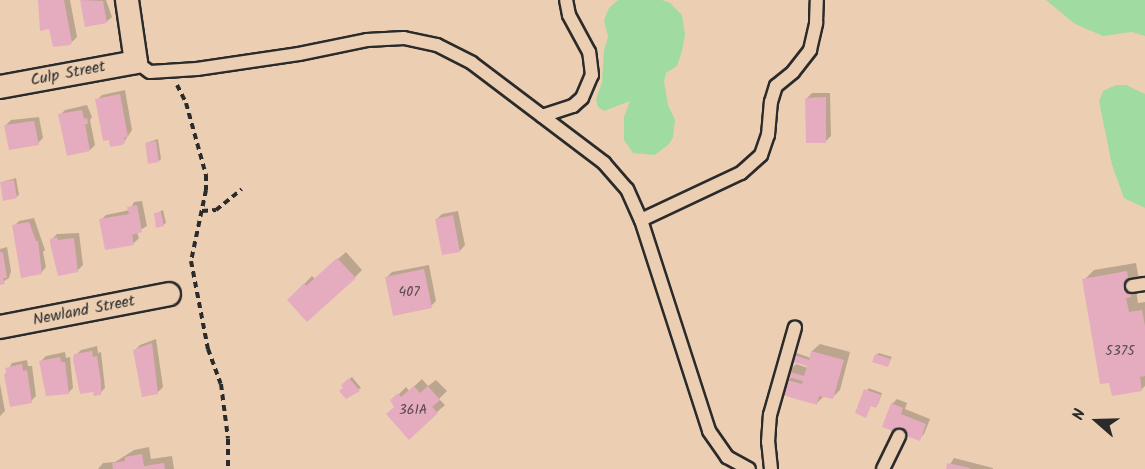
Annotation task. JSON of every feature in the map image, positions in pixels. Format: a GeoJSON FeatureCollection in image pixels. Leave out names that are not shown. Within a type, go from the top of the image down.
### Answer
{"type":"FeatureCollection","features":[{"type":"Feature","properties":{"kind":"street"},"geometry":{"type":"LineString","coordinates":[[127,0],[136,62]]}},
{"type":"Feature","properties":{"kind":"street","name":"Culp Street"},"geometry":{"type":"LineString","coordinates":[[0,87],[136,62]]}},
{"type":"Feature","properties":{"kind":"street","name":"Newland Street"},"geometry":{"type":"LineString","coordinates":[[0,327],[169,294]]}},
{"type":"Feature","properties":{"kind":"lane"},"geometry":{"type":"LineString","coordinates":[[542,116],[573,106],[582,98],[592,75],[589,52],[569,15],[566,0]]}},
{"type":"Feature","properties":{"kind":"lane"},"geometry":{"type":"LineString","coordinates":[[641,220],[741,173],[761,155],[768,135],[771,102],[776,86],[793,72],[810,50],[816,23],[817,0]]}},
{"type":"Feature","properties":{"kind":"lane"},"geometry":{"type":"LineString","coordinates":[[136,62],[150,72],[170,71],[270,59],[367,40],[419,40],[436,45],[472,63],[616,175],[627,189],[641,220],[709,431],[727,457],[749,469]]}},
{"type":"Feature","properties":{"kind":"lane"},"geometry":{"type":"LineString","coordinates":[[771,469],[768,442],[770,415],[795,327]]}},
{"type":"Feature","properties":{"kind":"lane"},"geometry":{"type":"LineString","coordinates":[[883,469],[898,436]]}},
{"type":"Feature","properties":{"kind":"path"},"geometry":{"type":"LineString","coordinates":[[170,71],[186,103],[206,175],[202,211],[191,261],[208,349],[221,384],[228,439],[228,469]]}},
{"type":"Feature","properties":{"kind":"path"},"geometry":{"type":"LineString","coordinates":[[202,211],[216,210],[242,189]]}},
{"type":"Feature","properties":{"kind":"green space"},"geometry":{"type":"Polygon","coordinates":[[[618,0],[662,0],[670,3],[682,15],[685,35],[682,51],[677,66],[666,73],[664,81],[668,105],[675,120],[673,137],[669,144],[655,155],[633,153],[624,140],[624,117],[630,101],[604,111],[598,107],[596,99],[602,82],[604,50],[608,37],[604,20],[609,8],[618,0]]]}},
{"type":"Feature","properties":{"kind":"green space"},"geometry":{"type":"Polygon","coordinates":[[[1046,0],[1145,0],[1145,36],[1132,32],[1103,36],[1075,24],[1046,0]]]}},
{"type":"Feature","properties":{"kind":"green space"},"geometry":{"type":"Polygon","coordinates":[[[1116,85],[1126,85],[1145,94],[1145,208],[1124,198],[1112,165],[1099,101],[1103,91],[1116,85]]]}},
{"type":"Feature","properties":{"kind":"building"},"geometry":{"type":"Polygon","coordinates":[[[38,0],[64,0],[72,43],[70,45],[53,47],[49,29],[40,31],[38,0]]]}},
{"type":"Feature","properties":{"kind":"building"},"geometry":{"type":"Polygon","coordinates":[[[80,0],[103,1],[107,23],[85,27],[80,0]]]}},
{"type":"Feature","properties":{"kind":"building"},"geometry":{"type":"Polygon","coordinates":[[[120,94],[128,137],[124,138],[125,143],[122,145],[110,147],[109,140],[103,141],[95,99],[120,94]]]}},
{"type":"Feature","properties":{"kind":"building"},"geometry":{"type":"Polygon","coordinates":[[[826,97],[826,143],[806,143],[805,98],[826,97]]]}},
{"type":"Feature","properties":{"kind":"building"},"geometry":{"type":"Polygon","coordinates":[[[82,110],[84,119],[87,118],[88,124],[85,124],[90,151],[67,156],[58,114],[82,110]]]}},
{"type":"Feature","properties":{"kind":"building"},"geometry":{"type":"Polygon","coordinates":[[[34,121],[39,145],[9,150],[4,125],[34,121]]]}},
{"type":"Feature","properties":{"kind":"building"},"geometry":{"type":"Polygon","coordinates":[[[156,141],[159,162],[148,164],[145,143],[156,141]]]}},
{"type":"Feature","properties":{"kind":"building"},"geometry":{"type":"Polygon","coordinates":[[[14,180],[17,198],[3,201],[0,182],[14,180]]]}},
{"type":"Feature","properties":{"kind":"building"},"geometry":{"type":"Polygon","coordinates":[[[137,205],[142,232],[132,235],[134,245],[105,250],[99,219],[129,214],[127,207],[137,205]]]}},
{"type":"Feature","properties":{"kind":"building"},"geometry":{"type":"Polygon","coordinates":[[[161,212],[164,226],[156,228],[154,213],[161,212]]]}},
{"type":"Feature","properties":{"kind":"building"},"geometry":{"type":"Polygon","coordinates":[[[453,215],[460,252],[442,255],[435,219],[453,215]]]}},
{"type":"Feature","properties":{"kind":"building"},"geometry":{"type":"Polygon","coordinates":[[[29,222],[36,241],[38,241],[42,274],[21,278],[12,225],[29,222]]]}},
{"type":"Feature","properties":{"kind":"building"},"geometry":{"type":"Polygon","coordinates":[[[57,237],[58,240],[74,238],[78,272],[58,276],[50,243],[50,239],[57,237]]]}},
{"type":"Feature","properties":{"kind":"building"},"geometry":{"type":"Polygon","coordinates":[[[0,252],[3,253],[7,278],[3,278],[5,284],[0,285],[0,252]]]}},
{"type":"Feature","properties":{"kind":"building"},"geometry":{"type":"Polygon","coordinates":[[[337,258],[356,278],[307,322],[287,300],[304,283],[306,286],[337,258]]]}},
{"type":"Feature","properties":{"kind":"building"},"geometry":{"type":"Polygon","coordinates":[[[424,269],[432,308],[393,316],[385,277],[424,269]]]}},
{"type":"Feature","properties":{"kind":"building"},"geometry":{"type":"Polygon","coordinates":[[[1127,271],[1131,297],[1126,298],[1129,312],[1142,310],[1145,326],[1145,376],[1140,377],[1142,391],[1112,396],[1109,383],[1100,384],[1082,279],[1127,271]]]}},
{"type":"Feature","properties":{"kind":"building"},"geometry":{"type":"Polygon","coordinates":[[[152,343],[158,394],[142,397],[133,350],[152,343]]]}},
{"type":"Feature","properties":{"kind":"building"},"geometry":{"type":"Polygon","coordinates":[[[92,351],[93,357],[97,356],[101,382],[101,395],[94,396],[93,392],[80,394],[73,360],[74,354],[92,351]]]}},
{"type":"Feature","properties":{"kind":"building"},"geometry":{"type":"Polygon","coordinates":[[[811,351],[844,360],[833,399],[819,396],[817,405],[782,395],[787,380],[802,384],[803,381],[785,376],[787,371],[804,376],[807,366],[789,361],[791,354],[809,360],[811,351]]]}},
{"type":"Feature","properties":{"kind":"building"},"geometry":{"type":"Polygon","coordinates":[[[875,354],[891,359],[888,367],[872,362],[875,354]]]}},
{"type":"Feature","properties":{"kind":"building"},"geometry":{"type":"Polygon","coordinates":[[[60,357],[61,362],[65,362],[69,394],[46,396],[39,361],[60,357]]]}},
{"type":"Feature","properties":{"kind":"building"},"geometry":{"type":"Polygon","coordinates":[[[22,364],[23,371],[27,370],[32,403],[10,407],[5,368],[22,364]]]}},
{"type":"Feature","properties":{"kind":"building"},"geometry":{"type":"Polygon","coordinates":[[[349,378],[360,391],[346,399],[339,391],[343,388],[341,385],[349,378]]]}},
{"type":"Feature","properties":{"kind":"building"},"geometry":{"type":"Polygon","coordinates":[[[414,386],[420,393],[428,386],[440,400],[432,407],[438,413],[409,440],[386,414],[394,407],[390,400],[398,393],[401,397],[414,386]]]}},
{"type":"Feature","properties":{"kind":"building"},"geometry":{"type":"Polygon","coordinates":[[[864,389],[881,395],[876,408],[871,406],[866,418],[855,413],[864,389]]]}},
{"type":"Feature","properties":{"kind":"building"},"geometry":{"type":"Polygon","coordinates":[[[891,403],[903,408],[901,414],[926,424],[920,441],[882,427],[891,403]]]}},
{"type":"Feature","properties":{"kind":"building"},"geometry":{"type":"Polygon","coordinates":[[[142,454],[144,466],[164,463],[165,469],[113,469],[112,463],[125,461],[125,457],[142,454]]]}},
{"type":"Feature","properties":{"kind":"building"},"geometry":{"type":"Polygon","coordinates":[[[947,463],[970,468],[970,469],[946,469],[947,463]]]}}]}
